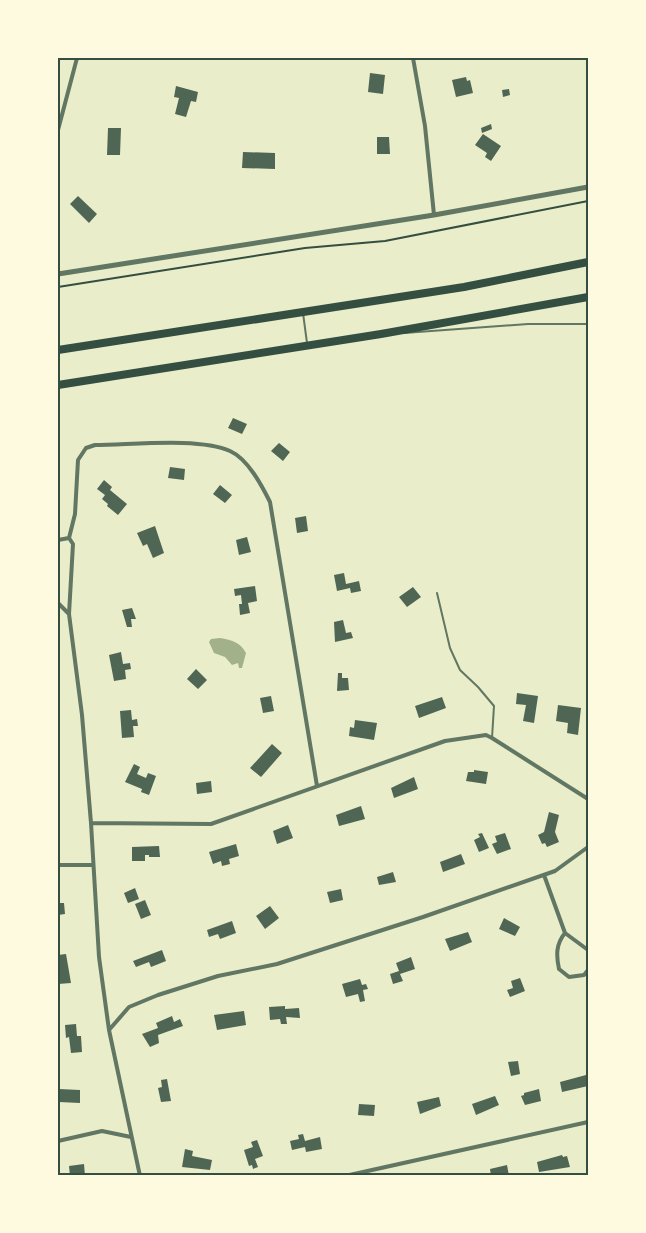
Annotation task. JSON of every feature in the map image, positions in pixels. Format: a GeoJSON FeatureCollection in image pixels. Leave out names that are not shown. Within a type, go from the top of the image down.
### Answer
{"type":"FeatureCollection","features":[{"type":"Feature","properties":{"kind":"highway"},"geometry":{"type":"LineString","coordinates":[[58,350],[464,286],[588,262]]}},
{"type":"Feature","properties":{"kind":"highway"},"geometry":{"type":"LineString","coordinates":[[58,385],[381,334],[588,297]]}},
{"type":"Feature","properties":{"kind":"street"},"geometry":{"type":"LineString","coordinates":[[58,130],[78,58]]}},
{"type":"Feature","properties":{"kind":"street"},"geometry":{"type":"LineString","coordinates":[[412,58],[426,136],[434,215]]}},
{"type":"Feature","properties":{"kind":"street"},"geometry":{"type":"LineString","coordinates":[[58,274],[434,215],[588,187]]}},
{"type":"Feature","properties":{"kind":"street"},"geometry":{"type":"LineString","coordinates":[[140,1176],[109,1030],[99,957],[92,823],[82,715],[69,614],[73,544],[69,538],[75,514],[78,460],[86,448],[95,445],[197,444],[231,452],[258,477],[270,502],[317,786]]}},
{"type":"Feature","properties":{"kind":"street"},"geometry":{"type":"LineString","coordinates":[[58,540],[69,538]]}},
{"type":"Feature","properties":{"kind":"street"},"geometry":{"type":"LineString","coordinates":[[58,603],[69,614]]}},
{"type":"Feature","properties":{"kind":"street"},"geometry":{"type":"LineString","coordinates":[[92,823],[211,824],[445,741],[486,736],[588,799]]}},
{"type":"Feature","properties":{"kind":"street"},"geometry":{"type":"LineString","coordinates":[[109,1030],[129,1007],[158,995],[218,976],[276,964],[345,944],[544,875],[571,862],[588,847]]}},
{"type":"Feature","properties":{"kind":"street"},"geometry":{"type":"LineString","coordinates":[[58,865],[93,865]]}},
{"type":"Feature","properties":{"kind":"street"},"geometry":{"type":"LineString","coordinates":[[544,875],[565,933],[588,950]]}},
{"type":"Feature","properties":{"kind":"street"},"geometry":{"type":"LineString","coordinates":[[565,933],[559,940],[557,950],[559,969],[569,977],[584,975],[588,970]]}},
{"type":"Feature","properties":{"kind":"street"},"geometry":{"type":"LineString","coordinates":[[345,1176],[588,1122]]}},
{"type":"Feature","properties":{"kind":"street"},"geometry":{"type":"LineString","coordinates":[[58,1141],[102,1131],[131,1137]]}},
{"type":"Feature","properties":{"kind":"lane"},"geometry":{"type":"LineString","coordinates":[[303,312],[307,346]]}},
{"type":"Feature","properties":{"kind":"lane"},"geometry":{"type":"LineString","coordinates":[[381,334],[425,333],[528,324],[588,324]]}},
{"type":"Feature","properties":{"kind":"lane"},"geometry":{"type":"LineString","coordinates":[[437,594],[450,648],[460,670],[494,706],[492,738]]}},
{"type":"Feature","properties":{"kind":"path"},"geometry":{"type":"LineString","coordinates":[[58,287],[305,248],[385,241],[588,201]]}},
{"type":"Feature","properties":{"kind":"shaded area"},"geometry":{"type":"Polygon","coordinates":[[[220,638],[235,642],[244,649],[246,653],[242,668],[239,668],[238,663],[232,665],[225,657],[214,653],[209,642],[211,639],[220,638]]]}},
{"type":"Feature","properties":{"kind":"building"},"geometry":{"type":"Polygon","coordinates":[[[370,73],[385,75],[383,94],[368,92],[370,73]]]}},
{"type":"Feature","properties":{"kind":"building"},"geometry":{"type":"Polygon","coordinates":[[[466,77],[467,81],[470,80],[473,93],[456,97],[452,80],[466,77]]]}},
{"type":"Feature","properties":{"kind":"building"},"geometry":{"type":"Polygon","coordinates":[[[176,86],[198,92],[196,102],[191,101],[186,117],[175,114],[179,98],[174,97],[176,86]]]}},
{"type":"Feature","properties":{"kind":"building"},"geometry":{"type":"Polygon","coordinates":[[[509,89],[510,95],[503,97],[502,90],[509,89]]]}},
{"type":"Feature","properties":{"kind":"building"},"geometry":{"type":"Polygon","coordinates":[[[491,124],[492,129],[482,133],[481,128],[491,124]]]}},
{"type":"Feature","properties":{"kind":"building"},"geometry":{"type":"Polygon","coordinates":[[[108,128],[121,128],[120,155],[107,155],[108,128]]]}},
{"type":"Feature","properties":{"kind":"building"},"geometry":{"type":"Polygon","coordinates":[[[483,134],[501,146],[491,161],[485,157],[487,153],[475,145],[483,134]]]}},
{"type":"Feature","properties":{"kind":"building"},"geometry":{"type":"Polygon","coordinates":[[[377,137],[389,137],[390,154],[377,154],[377,137]]]}},
{"type":"Feature","properties":{"kind":"building"},"geometry":{"type":"Polygon","coordinates":[[[243,152],[275,153],[275,169],[242,168],[243,152]]]}},
{"type":"Feature","properties":{"kind":"building"},"geometry":{"type":"Polygon","coordinates":[[[78,196],[97,214],[89,223],[70,204],[78,196]]]}},
{"type":"Feature","properties":{"kind":"building"},"geometry":{"type":"Polygon","coordinates":[[[233,418],[247,424],[242,434],[228,428],[233,418]]]}},
{"type":"Feature","properties":{"kind":"building"},"geometry":{"type":"Polygon","coordinates":[[[279,443],[290,452],[283,461],[271,451],[279,443]]]}},
{"type":"Feature","properties":{"kind":"building"},"geometry":{"type":"Polygon","coordinates":[[[170,467],[185,469],[184,480],[168,478],[170,467]]]}},
{"type":"Feature","properties":{"kind":"building"},"geometry":{"type":"Polygon","coordinates":[[[104,480],[112,487],[110,490],[127,504],[118,515],[107,506],[108,504],[102,499],[105,495],[97,489],[104,480]]]}},
{"type":"Feature","properties":{"kind":"building"},"geometry":{"type":"Polygon","coordinates":[[[220,485],[232,495],[225,503],[213,494],[220,485]]]}},
{"type":"Feature","properties":{"kind":"building"},"geometry":{"type":"Polygon","coordinates":[[[306,516],[308,531],[297,533],[295,518],[306,516]]]}},
{"type":"Feature","properties":{"kind":"building"},"geometry":{"type":"Polygon","coordinates":[[[155,526],[164,553],[153,558],[147,544],[143,546],[137,533],[155,526]]]}},
{"type":"Feature","properties":{"kind":"building"},"geometry":{"type":"Polygon","coordinates":[[[247,537],[251,552],[239,555],[236,540],[247,537]]]}},
{"type":"Feature","properties":{"kind":"building"},"geometry":{"type":"Polygon","coordinates":[[[344,573],[346,584],[359,581],[361,591],[351,593],[350,588],[337,591],[334,575],[344,573]]]}},
{"type":"Feature","properties":{"kind":"building"},"geometry":{"type":"Polygon","coordinates":[[[255,586],[257,601],[248,603],[250,613],[240,615],[239,604],[242,604],[241,595],[235,596],[234,589],[255,586]]]}},
{"type":"Feature","properties":{"kind":"building"},"geometry":{"type":"Polygon","coordinates":[[[413,587],[421,597],[407,607],[399,597],[413,587]]]}},
{"type":"Feature","properties":{"kind":"building"},"geometry":{"type":"Polygon","coordinates":[[[132,608],[136,619],[131,619],[132,627],[127,627],[122,610],[132,608]]]}},
{"type":"Feature","properties":{"kind":"building"},"geometry":{"type":"Polygon","coordinates":[[[343,620],[346,633],[351,632],[353,638],[335,642],[334,622],[343,620]]]}},
{"type":"Feature","properties":{"kind":"building"},"geometry":{"type":"Polygon","coordinates":[[[121,652],[123,664],[130,663],[131,669],[125,670],[126,679],[114,681],[109,655],[121,652]]]}},
{"type":"Feature","properties":{"kind":"building"},"geometry":{"type":"Polygon","coordinates":[[[196,669],[207,680],[198,689],[187,679],[196,669]]]}},
{"type":"Feature","properties":{"kind":"building"},"geometry":{"type":"Polygon","coordinates":[[[338,673],[342,673],[342,678],[348,678],[349,690],[337,691],[338,673]]]}},
{"type":"Feature","properties":{"kind":"building"},"geometry":{"type":"Polygon","coordinates":[[[517,693],[538,696],[534,723],[523,721],[526,705],[516,704],[517,693]]]}},
{"type":"Feature","properties":{"kind":"building"},"geometry":{"type":"Polygon","coordinates":[[[271,696],[274,711],[263,713],[260,698],[271,696]]]}},
{"type":"Feature","properties":{"kind":"building"},"geometry":{"type":"Polygon","coordinates":[[[442,697],[446,708],[419,718],[415,706],[442,697]]]}},
{"type":"Feature","properties":{"kind":"building"},"geometry":{"type":"Polygon","coordinates":[[[558,705],[581,708],[578,735],[567,733],[568,723],[556,721],[558,705]]]}},
{"type":"Feature","properties":{"kind":"building"},"geometry":{"type":"Polygon","coordinates":[[[131,710],[132,720],[137,719],[138,726],[133,726],[134,737],[122,738],[120,711],[131,710]]]}},
{"type":"Feature","properties":{"kind":"building"},"geometry":{"type":"Polygon","coordinates":[[[355,720],[377,723],[374,740],[349,736],[350,727],[354,728],[355,720]]]}},
{"type":"Feature","properties":{"kind":"building"},"geometry":{"type":"Polygon","coordinates":[[[272,744],[282,753],[261,777],[250,768],[272,744]]]}},
{"type":"Feature","properties":{"kind":"building"},"geometry":{"type":"Polygon","coordinates":[[[134,764],[140,767],[137,774],[146,778],[148,773],[156,776],[149,795],[141,792],[142,789],[125,782],[134,764]]]}},
{"type":"Feature","properties":{"kind":"building"},"geometry":{"type":"Polygon","coordinates":[[[474,770],[488,772],[486,784],[466,781],[468,772],[474,772],[474,770]]]}},
{"type":"Feature","properties":{"kind":"building"},"geometry":{"type":"Polygon","coordinates":[[[414,777],[418,789],[394,798],[391,788],[414,777]]]}},
{"type":"Feature","properties":{"kind":"building"},"geometry":{"type":"Polygon","coordinates":[[[211,781],[212,792],[197,794],[196,783],[211,781]]]}},
{"type":"Feature","properties":{"kind":"building"},"geometry":{"type":"Polygon","coordinates":[[[361,806],[365,819],[339,826],[336,815],[361,806]]]}},
{"type":"Feature","properties":{"kind":"building"},"geometry":{"type":"Polygon","coordinates":[[[549,812],[559,815],[555,832],[559,842],[547,847],[545,843],[542,844],[538,835],[544,832],[549,812]]]}},
{"type":"Feature","properties":{"kind":"building"},"geometry":{"type":"Polygon","coordinates":[[[288,825],[293,838],[277,844],[273,831],[288,825]]]}},
{"type":"Feature","properties":{"kind":"building"},"geometry":{"type":"Polygon","coordinates":[[[482,833],[489,848],[479,852],[474,840],[480,837],[478,834],[482,833]]]}},
{"type":"Feature","properties":{"kind":"building"},"geometry":{"type":"Polygon","coordinates":[[[505,833],[511,849],[497,854],[492,844],[497,842],[495,836],[505,833]]]}},
{"type":"Feature","properties":{"kind":"building"},"geometry":{"type":"Polygon","coordinates":[[[236,844],[239,856],[229,859],[230,864],[222,866],[221,861],[213,864],[209,852],[236,844]]]}},
{"type":"Feature","properties":{"kind":"building"},"geometry":{"type":"Polygon","coordinates":[[[159,846],[160,857],[145,855],[145,861],[132,861],[132,847],[159,846]]]}},
{"type":"Feature","properties":{"kind":"building"},"geometry":{"type":"Polygon","coordinates":[[[461,854],[465,864],[443,872],[440,862],[461,854]]]}},
{"type":"Feature","properties":{"kind":"building"},"geometry":{"type":"Polygon","coordinates":[[[393,872],[396,882],[379,885],[377,877],[393,872]]]}},
{"type":"Feature","properties":{"kind":"building"},"geometry":{"type":"Polygon","coordinates":[[[135,888],[139,899],[128,903],[124,893],[135,888]]]}},
{"type":"Feature","properties":{"kind":"building"},"geometry":{"type":"Polygon","coordinates":[[[341,889],[343,900],[330,903],[327,892],[341,889]]]}},
{"type":"Feature","properties":{"kind":"building"},"geometry":{"type":"Polygon","coordinates":[[[58,899],[60,899],[60,903],[64,903],[65,914],[58,915],[58,899]]]}},
{"type":"Feature","properties":{"kind":"building"},"geometry":{"type":"Polygon","coordinates":[[[145,900],[151,915],[141,919],[135,904],[145,900]]]}},
{"type":"Feature","properties":{"kind":"building"},"geometry":{"type":"Polygon","coordinates":[[[270,906],[279,918],[265,929],[256,916],[270,906]]]}},
{"type":"Feature","properties":{"kind":"building"},"geometry":{"type":"Polygon","coordinates":[[[504,918],[520,927],[515,936],[499,929],[504,918]]]}},
{"type":"Feature","properties":{"kind":"building"},"geometry":{"type":"Polygon","coordinates":[[[232,921],[236,933],[220,939],[218,934],[209,937],[207,930],[232,921]]]}},
{"type":"Feature","properties":{"kind":"building"},"geometry":{"type":"Polygon","coordinates":[[[468,932],[472,942],[450,951],[445,939],[468,932]]]}},
{"type":"Feature","properties":{"kind":"building"},"geometry":{"type":"Polygon","coordinates":[[[162,950],[166,961],[151,967],[149,962],[136,967],[133,961],[162,950]]]}},
{"type":"Feature","properties":{"kind":"building"},"geometry":{"type":"Polygon","coordinates":[[[66,954],[71,983],[58,984],[58,955],[66,954]]]}},
{"type":"Feature","properties":{"kind":"building"},"geometry":{"type":"Polygon","coordinates":[[[411,957],[415,969],[400,974],[403,981],[393,984],[390,974],[399,971],[396,963],[411,957]]]}},
{"type":"Feature","properties":{"kind":"building"},"geometry":{"type":"Polygon","coordinates":[[[520,978],[525,991],[510,997],[507,990],[513,988],[511,981],[520,978]]]}},
{"type":"Feature","properties":{"kind":"building"},"geometry":{"type":"Polygon","coordinates":[[[360,979],[362,985],[366,984],[368,989],[363,990],[365,1001],[360,1002],[358,994],[346,997],[342,984],[360,979]]]}},
{"type":"Feature","properties":{"kind":"building"},"geometry":{"type":"Polygon","coordinates":[[[285,1006],[285,1009],[299,1008],[300,1018],[286,1017],[287,1024],[281,1024],[280,1019],[270,1020],[269,1007],[285,1006]]]}},
{"type":"Feature","properties":{"kind":"building"},"geometry":{"type":"Polygon","coordinates":[[[244,1011],[246,1025],[217,1030],[214,1015],[244,1011]]]}},
{"type":"Feature","properties":{"kind":"building"},"geometry":{"type":"Polygon","coordinates":[[[172,1016],[174,1022],[180,1019],[183,1026],[158,1035],[159,1043],[150,1047],[142,1034],[158,1028],[156,1023],[172,1016]]]}},
{"type":"Feature","properties":{"kind":"building"},"geometry":{"type":"Polygon","coordinates":[[[76,1024],[77,1036],[81,1036],[82,1052],[71,1053],[69,1037],[66,1038],[65,1025],[76,1024]]]}},
{"type":"Feature","properties":{"kind":"building"},"geometry":{"type":"Polygon","coordinates":[[[518,1061],[520,1074],[511,1076],[508,1062],[518,1061]]]}},
{"type":"Feature","properties":{"kind":"building"},"geometry":{"type":"Polygon","coordinates":[[[586,1075],[588,1086],[562,1092],[560,1082],[586,1075]]]}},
{"type":"Feature","properties":{"kind":"building"},"geometry":{"type":"Polygon","coordinates":[[[167,1079],[171,1101],[161,1102],[158,1088],[162,1087],[161,1080],[167,1079]]]}},
{"type":"Feature","properties":{"kind":"building"},"geometry":{"type":"Polygon","coordinates":[[[59,1089],[80,1090],[80,1103],[59,1102],[59,1089]]]}},
{"type":"Feature","properties":{"kind":"building"},"geometry":{"type":"Polygon","coordinates":[[[539,1089],[541,1101],[525,1105],[521,1096],[524,1093],[539,1089]]]}},
{"type":"Feature","properties":{"kind":"building"},"geometry":{"type":"Polygon","coordinates":[[[495,1096],[499,1105],[476,1115],[472,1104],[495,1096]]]}},
{"type":"Feature","properties":{"kind":"building"},"geometry":{"type":"Polygon","coordinates":[[[439,1097],[441,1106],[420,1114],[417,1102],[439,1097]]]}},
{"type":"Feature","properties":{"kind":"building"},"geometry":{"type":"Polygon","coordinates":[[[359,1104],[375,1105],[374,1116],[358,1115],[359,1104]]]}},
{"type":"Feature","properties":{"kind":"building"},"geometry":{"type":"Polygon","coordinates":[[[303,1134],[305,1141],[320,1137],[322,1149],[306,1152],[305,1147],[292,1150],[290,1141],[299,1139],[298,1135],[303,1134]]]}},
{"type":"Feature","properties":{"kind":"building"},"geometry":{"type":"Polygon","coordinates":[[[257,1140],[263,1156],[255,1159],[258,1167],[253,1169],[252,1165],[249,1166],[244,1150],[253,1147],[251,1142],[257,1140]]]}},
{"type":"Feature","properties":{"kind":"building"},"geometry":{"type":"Polygon","coordinates":[[[185,1149],[193,1151],[192,1156],[212,1160],[210,1170],[182,1167],[185,1149]]]}},
{"type":"Feature","properties":{"kind":"building"},"geometry":{"type":"Polygon","coordinates":[[[562,1155],[563,1157],[567,1156],[570,1167],[539,1172],[537,1162],[562,1155]]]}},
{"type":"Feature","properties":{"kind":"building"},"geometry":{"type":"Polygon","coordinates":[[[84,1164],[85,1176],[70,1176],[69,1166],[84,1164]]]}},
{"type":"Feature","properties":{"kind":"building"},"geometry":{"type":"Polygon","coordinates":[[[507,1165],[509,1176],[491,1176],[490,1169],[507,1165]]]}}]}
